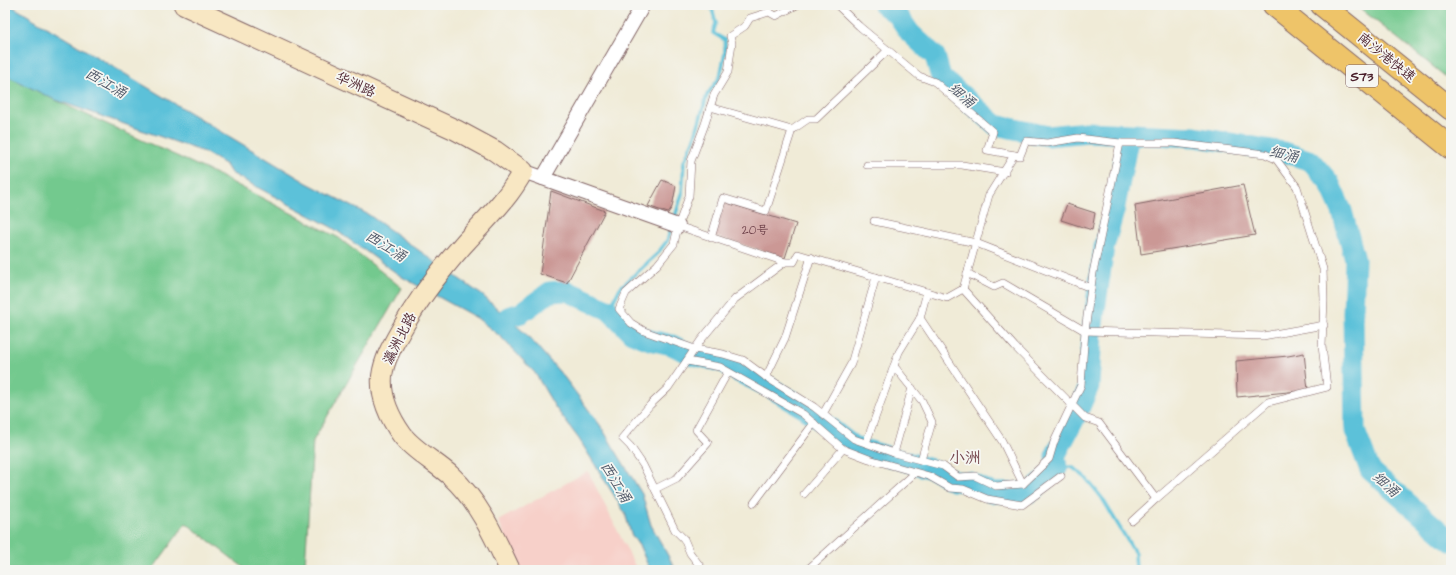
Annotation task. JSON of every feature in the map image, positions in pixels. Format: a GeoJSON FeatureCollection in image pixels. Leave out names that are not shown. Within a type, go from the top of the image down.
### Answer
{"type":"FeatureCollection","features":[{"type":"Feature","properties":{"kind":"highway","name":"S73"},"geometry":{"type":"LineString","coordinates":[[1274,5],[1451,148]]}},
{"type":"Feature","properties":{"kind":"highway","name":"南沙港快速"},"geometry":{"type":"LineString","coordinates":[[1322,5],[1451,109]]}},
{"type":"Feature","properties":{"kind":"main road","name":"华洲路"},"geometry":{"type":"LineString","coordinates":[[184,5],[456,130],[495,151],[523,171]]}},
{"type":"Feature","properties":{"kind":"main road","name":"瀛洲北路"},"geometry":{"type":"LineString","coordinates":[[510,570],[494,535],[472,499],[438,465],[403,437],[392,420],[387,407],[383,393],[382,377],[385,362],[408,316],[448,261],[505,201],[523,171]]}},
{"type":"Feature","properties":{"kind":"street"},"geometry":{"type":"LineString","coordinates":[[543,178],[643,5]]}},
{"type":"Feature","properties":{"kind":"street"},"geometry":{"type":"LineString","coordinates":[[523,171],[678,226]]}},
{"type":"Feature","properties":{"kind":"lane"},"geometry":{"type":"LineString","coordinates":[[796,5],[776,16],[769,12],[750,18],[745,26],[730,36],[732,43],[728,72],[714,95],[691,160],[689,196],[678,226],[674,244],[657,265],[626,293],[619,309],[631,323],[644,331],[696,349],[724,354],[743,360],[766,377],[814,407],[854,439],[894,453],[943,466],[958,477],[975,476],[996,486],[1022,484],[1049,459],[1054,442],[1071,404],[1082,385],[1085,331],[1091,288],[1100,235],[1120,143]]}},
{"type":"Feature","properties":{"kind":"lane"},"geometry":{"type":"LineString","coordinates":[[837,5],[859,26],[919,76],[935,82],[993,132],[987,150],[1020,156],[1026,141],[1047,143],[1078,138],[1120,143],[1174,143],[1216,147],[1265,154],[1276,159],[1297,187],[1324,269],[1324,325],[1322,346],[1327,387],[1268,402],[1132,521]]}},
{"type":"Feature","properties":{"kind":"lane"},"geometry":{"type":"LineString","coordinates":[[711,238],[723,198],[766,211],[792,130],[808,119],[816,119],[888,50]]}},
{"type":"Feature","properties":{"kind":"lane"},"geometry":{"type":"LineString","coordinates":[[710,107],[792,130]]}},
{"type":"Feature","properties":{"kind":"lane"},"geometry":{"type":"LineString","coordinates":[[678,226],[785,262],[794,262],[798,254],[947,298],[963,289],[989,195],[1005,172],[1014,155]]}},
{"type":"Feature","properties":{"kind":"lane"},"geometry":{"type":"LineString","coordinates":[[867,165],[962,164],[1005,172]]}},
{"type":"Feature","properties":{"kind":"lane"},"geometry":{"type":"LineString","coordinates":[[874,221],[976,243],[1091,288]]}},
{"type":"Feature","properties":{"kind":"lane"},"geometry":{"type":"LineString","coordinates":[[766,377],[785,338],[811,257]]}},
{"type":"Feature","properties":{"kind":"lane"},"geometry":{"type":"LineString","coordinates":[[703,570],[690,553],[684,539],[675,530],[655,489],[638,459],[630,446],[622,438],[650,405],[668,388],[735,299],[785,262]]}},
{"type":"Feature","properties":{"kind":"lane"},"geometry":{"type":"LineString","coordinates":[[967,273],[994,287],[1003,283],[1085,331],[1262,336],[1324,325]]}},
{"type":"Feature","properties":{"kind":"lane"},"geometry":{"type":"LineString","coordinates":[[822,414],[851,364],[876,277]]}},
{"type":"Feature","properties":{"kind":"lane"},"geometry":{"type":"LineString","coordinates":[[963,289],[1010,342],[1085,418],[1099,423],[1156,499]]}},
{"type":"Feature","properties":{"kind":"lane"},"geometry":{"type":"LineString","coordinates":[[866,444],[894,366],[908,336],[920,318],[927,292]]}},
{"type":"Feature","properties":{"kind":"lane"},"geometry":{"type":"LineString","coordinates":[[920,318],[1002,441],[1022,484]]}},
{"type":"Feature","properties":{"kind":"lane"},"geometry":{"type":"LineString","coordinates":[[687,361],[720,367],[803,414],[843,449],[914,473],[929,476],[950,488],[963,489],[987,499],[1022,505],[1061,476]]}},
{"type":"Feature","properties":{"kind":"lane"},"geometry":{"type":"LineString","coordinates":[[894,366],[922,401],[932,422],[921,460]]}},
{"type":"Feature","properties":{"kind":"lane"},"geometry":{"type":"LineString","coordinates":[[655,489],[677,478],[708,443],[696,430],[728,372]]}},
{"type":"Feature","properties":{"kind":"lane"},"geometry":{"type":"LineString","coordinates":[[894,453],[912,388]]}},
{"type":"Feature","properties":{"kind":"lane"},"geometry":{"type":"LineString","coordinates":[[754,503],[814,423]]}},
{"type":"Feature","properties":{"kind":"lane"},"geometry":{"type":"LineString","coordinates":[[804,494],[843,449]]}},
{"type":"Feature","properties":{"kind":"lane"},"geometry":{"type":"LineString","coordinates":[[808,570],[914,473]]}},
{"type":"Feature","properties":{"kind":"shaded area"},"geometry":{"type":"Polygon","coordinates":[[[588,471],[637,570],[521,570],[498,521],[588,471]]]}},
{"type":"Feature","properties":{"kind":"green space"},"geometry":{"type":"Polygon","coordinates":[[[1356,5],[1451,5],[1451,81],[1356,5]]]}},
{"type":"Feature","properties":{"kind":"green space"},"geometry":{"type":"Polygon","coordinates":[[[5,75],[74,109],[216,174],[339,238],[402,288],[313,441],[305,566],[309,570],[244,570],[243,567],[186,523],[152,570],[5,570],[5,75]]]}},
{"type":"Feature","properties":{"kind":"water","name":"西江涌"},"geometry":{"type":"Polygon","coordinates":[[[5,5],[10,5],[307,183],[369,215],[482,295],[527,335],[564,377],[600,425],[642,494],[651,525],[676,570],[650,570],[640,547],[631,534],[625,513],[579,439],[555,407],[535,373],[501,337],[477,318],[402,277],[333,228],[231,173],[226,165],[204,152],[53,99],[5,75],[5,5]]]}},
{"type":"Feature","properties":{"kind":"building"},"geometry":{"type":"Polygon","coordinates":[[[662,180],[676,186],[672,207],[668,213],[648,206],[662,180]]]}},
{"type":"Feature","properties":{"kind":"building"},"geometry":{"type":"Polygon","coordinates":[[[1243,185],[1255,235],[1141,254],[1135,205],[1243,185]]]}},
{"type":"Feature","properties":{"kind":"building"},"geometry":{"type":"Polygon","coordinates":[[[551,191],[605,211],[567,283],[540,274],[551,191]]]}},
{"type":"Feature","properties":{"kind":"building"},"geometry":{"type":"Polygon","coordinates":[[[724,202],[796,224],[785,258],[713,236],[724,202]]]}},
{"type":"Feature","properties":{"kind":"building"},"geometry":{"type":"Polygon","coordinates":[[[1067,204],[1095,213],[1092,230],[1061,220],[1067,204]]]}},
{"type":"Feature","properties":{"kind":"building"},"geometry":{"type":"Polygon","coordinates":[[[1304,353],[1308,390],[1237,397],[1236,361],[1304,353]]]}},
{"type":"Feature","properties":{"kind":"waterway"},"geometry":{"type":"LineString","coordinates":[[674,220],[682,194],[684,162],[695,136],[707,95],[720,77],[725,53],[725,40],[713,33],[716,23],[711,5]]}},
{"type":"Feature","properties":{"kind":"waterway","name":"细涌"},"geometry":{"type":"LineString","coordinates":[[884,5],[897,14],[910,33],[935,56],[941,77],[996,125],[1048,136],[1087,132],[1195,137],[1284,152],[1311,161],[1329,182],[1342,211],[1355,260],[1353,313],[1355,431],[1370,470],[1451,541]]}},
{"type":"Feature","properties":{"kind":"waterway"},"geometry":{"type":"LineString","coordinates":[[508,317],[521,313],[550,292],[567,291],[609,310],[632,333],[650,340],[672,345],[690,354],[725,363],[738,372],[769,387],[807,410],[853,446],[938,471],[953,481],[969,482],[992,493],[1031,492],[1057,468],[1055,456],[1076,416],[1089,386],[1092,331],[1104,247],[1114,211],[1129,135]]}},
{"type":"Feature","properties":{"kind":"waterway"},"geometry":{"type":"LineString","coordinates":[[609,310],[620,288],[657,254],[667,241],[672,226]]}},
{"type":"Feature","properties":{"kind":"waterway"},"geometry":{"type":"LineString","coordinates":[[1057,468],[1072,467],[1085,477],[1102,498],[1135,553],[1136,570]]}},
{"type":"Feature","properties":{"kind":"district","name":"小洲"},"geometry":{"type":"Point","coordinates":[965,457]}}]}
